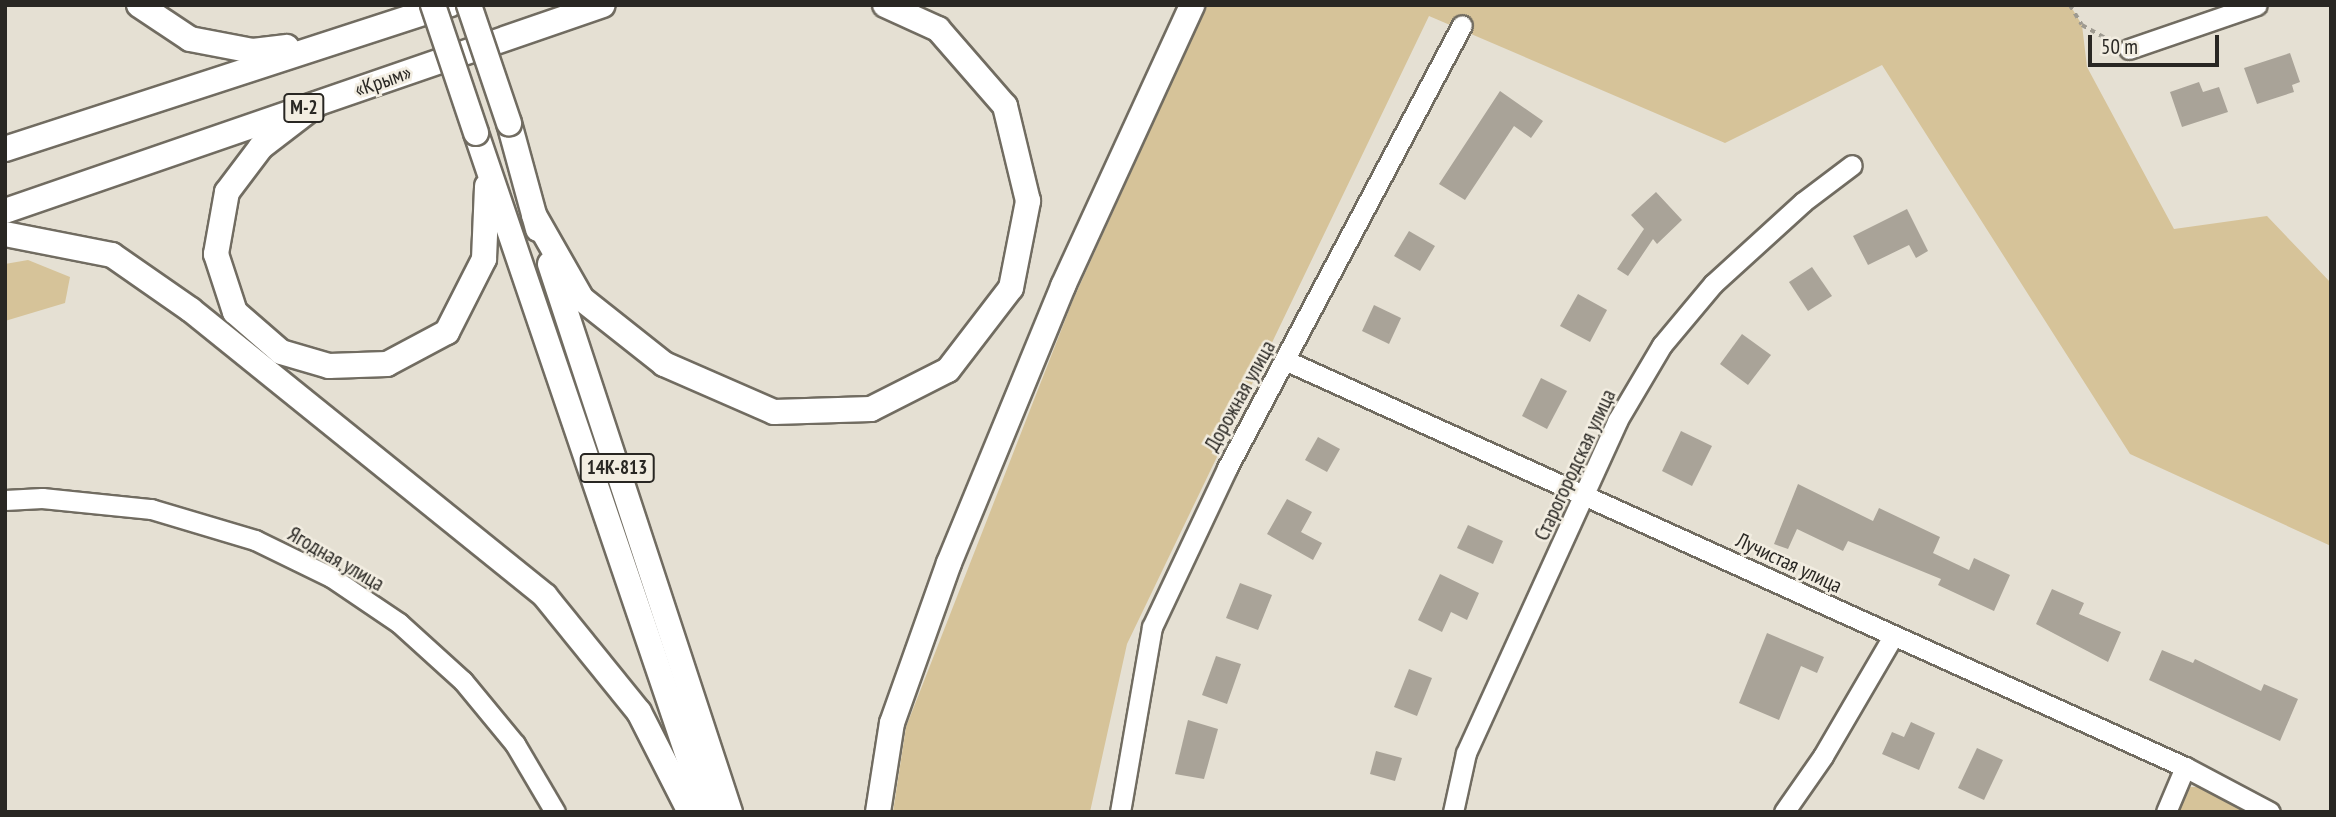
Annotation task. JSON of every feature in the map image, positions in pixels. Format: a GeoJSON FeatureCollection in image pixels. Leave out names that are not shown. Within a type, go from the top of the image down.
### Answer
{"type":"FeatureCollection","features":[{"type":"Feature","properties":{"kind":"main road"},"geometry":{"type":"LineString","coordinates":[[139,5],[190,39],[253,51],[333,43]]}},
{"type":"Feature","properties":{"kind":"main road","name":"14К-813"},"geometry":{"type":"LineString","coordinates":[[433,5],[707,812]]}},
{"type":"Feature","properties":{"kind":"main road"},"geometry":{"type":"LineString","coordinates":[[5,149],[449,5]]}},
{"type":"Feature","properties":{"kind":"main road","name":"14К-813"},"geometry":{"type":"LineString","coordinates":[[469,5],[509,122],[534,215],[730,812]]}},
{"type":"Feature","properties":{"kind":"main road","name":"«Крым»"},"geometry":{"type":"LineString","coordinates":[[5,211],[603,5]]}},
{"type":"Feature","properties":{"kind":"main road"},"geometry":{"type":"LineString","coordinates":[[534,215],[582,299],[664,364],[774,412],[871,409],[948,370],[1011,288],[1028,201],[1005,106],[938,29],[885,5]]}},
{"type":"Feature","properties":{"kind":"main road"},"geometry":{"type":"LineString","coordinates":[[878,812],[892,723],[949,563],[1063,286],[1192,5]]}},
{"type":"Feature","properties":{"kind":"main road"},"geometry":{"type":"LineString","coordinates":[[317,104],[261,146],[227,192],[216,254],[235,312],[281,352],[329,366],[387,364],[447,332],[484,259],[488,171]]}},
{"type":"Feature","properties":{"kind":"main road"},"geometry":{"type":"LineString","coordinates":[[5,234],[112,256],[191,310],[545,596],[639,712],[690,812]]}},
{"type":"Feature","properties":{"kind":"street"},"geometry":{"type":"LineString","coordinates":[[2129,49],[2257,5]]}},
{"type":"Feature","properties":{"kind":"street","name":"Дорожная улица"},"geometry":{"type":"LineString","coordinates":[[1119,812],[1152,627],[1227,468],[1287,361],[1462,25]]}},
{"type":"Feature","properties":{"kind":"street","name":"Старогородская улица"},"geometry":{"type":"LineString","coordinates":[[1452,812],[1466,752],[1617,421],[1662,345],[1713,284],[1803,202],[1852,165]]}},
{"type":"Feature","properties":{"kind":"street","name":"Лучистая улица"},"geometry":{"type":"LineString","coordinates":[[1287,361],[2185,767],[2270,812]]}},
{"type":"Feature","properties":{"kind":"street","name":"Ягодная улица"},"geometry":{"type":"LineString","coordinates":[[5,500],[41,498],[151,509],[255,540],[331,577],[399,623],[463,681],[515,744],[555,812]]}},
{"type":"Feature","properties":{"kind":"street"},"geometry":{"type":"LineString","coordinates":[[1784,812],[1893,636]]}},
{"type":"Feature","properties":{"kind":"street"},"geometry":{"type":"LineString","coordinates":[[2166,812],[2185,767]]}},
{"type":"Feature","properties":{"kind":"path"},"geometry":{"type":"LineString","coordinates":[[2070,5],[2082,25],[2129,49]]}},
{"type":"Feature","properties":{"kind":"shaded area"},"geometry":{"type":"Polygon","coordinates":[[[1207,5],[2070,5],[2082,25],[2087,67],[2174,229],[2267,216],[2331,283],[2331,546],[2130,454],[1882,65],[1725,143],[1429,16],[1127,644],[1090,812],[893,812],[906,727],[1073,300],[1207,5]]]}},
{"type":"Feature","properties":{"kind":"shaded area"},"geometry":{"type":"Polygon","coordinates":[[[28,260],[70,277],[65,303],[5,321],[5,264],[28,260]]]}},
{"type":"Feature","properties":{"kind":"shaded area"},"geometry":{"type":"Polygon","coordinates":[[[2188,787],[2199,787],[2250,812],[2173,812],[2188,787]]]}},
{"type":"Feature","properties":{"kind":"building"},"geometry":{"type":"Polygon","coordinates":[[[2290,53],[2300,82],[2292,85],[2294,92],[2257,104],[2244,68],[2290,53]]]}},
{"type":"Feature","properties":{"kind":"building"},"geometry":{"type":"Polygon","coordinates":[[[2199,82],[2203,92],[2219,87],[2228,112],[2182,127],[2170,92],[2199,82]]]}},
{"type":"Feature","properties":{"kind":"building"},"geometry":{"type":"Polygon","coordinates":[[[1500,91],[1543,121],[1531,138],[1514,126],[1465,200],[1439,184],[1500,91]]]}},
{"type":"Feature","properties":{"kind":"building"},"geometry":{"type":"Polygon","coordinates":[[[1656,192],[1682,220],[1657,244],[1653,239],[1628,276],[1617,269],[1644,229],[1631,215],[1656,192]]]}},
{"type":"Feature","properties":{"kind":"building"},"geometry":{"type":"Polygon","coordinates":[[[1907,209],[1928,251],[1916,258],[1909,245],[1868,265],[1853,236],[1907,209]]]}},
{"type":"Feature","properties":{"kind":"building"},"geometry":{"type":"Polygon","coordinates":[[[1409,231],[1435,246],[1420,271],[1394,256],[1409,231]]]}},
{"type":"Feature","properties":{"kind":"building"},"geometry":{"type":"Polygon","coordinates":[[[1812,267],[1832,296],[1808,311],[1789,282],[1812,267]]]}},
{"type":"Feature","properties":{"kind":"building"},"geometry":{"type":"Polygon","coordinates":[[[1578,294],[1607,310],[1590,342],[1560,326],[1578,294]]]}},
{"type":"Feature","properties":{"kind":"building"},"geometry":{"type":"Polygon","coordinates":[[[1374,305],[1401,318],[1389,344],[1362,331],[1374,305]]]}},
{"type":"Feature","properties":{"kind":"building"},"geometry":{"type":"Polygon","coordinates":[[[1742,334],[1771,355],[1748,385],[1720,364],[1742,334]]]}},
{"type":"Feature","properties":{"kind":"building"},"geometry":{"type":"Polygon","coordinates":[[[1541,378],[1567,391],[1547,429],[1522,416],[1541,378]]]}},
{"type":"Feature","properties":{"kind":"building"},"geometry":{"type":"Polygon","coordinates":[[[1681,431],[1712,446],[1692,486],[1662,471],[1681,431]]]}},
{"type":"Feature","properties":{"kind":"building"},"geometry":{"type":"Polygon","coordinates":[[[1318,437],[1340,449],[1327,472],[1305,460],[1318,437]]]}},
{"type":"Feature","properties":{"kind":"building"},"geometry":{"type":"Polygon","coordinates":[[[1798,484],[1873,521],[1879,508],[1940,537],[1933,553],[1969,570],[1974,558],[2010,575],[1994,611],[1938,585],[1941,579],[1848,541],[1843,551],[1797,529],[1788,549],[1774,544],[1798,484]]]}},
{"type":"Feature","properties":{"kind":"building"},"geometry":{"type":"Polygon","coordinates":[[[1287,499],[1312,512],[1301,532],[1322,543],[1313,560],[1267,534],[1287,499]]]}},
{"type":"Feature","properties":{"kind":"building"},"geometry":{"type":"Polygon","coordinates":[[[1468,525],[1503,541],[1493,564],[1457,548],[1468,525]]]}},
{"type":"Feature","properties":{"kind":"building"},"geometry":{"type":"Polygon","coordinates":[[[1440,574],[1479,593],[1467,620],[1451,612],[1442,632],[1418,620],[1440,574]]]}},
{"type":"Feature","properties":{"kind":"building"},"geometry":{"type":"Polygon","coordinates":[[[1240,583],[1272,595],[1258,630],[1226,618],[1240,583]]]}},
{"type":"Feature","properties":{"kind":"building"},"geometry":{"type":"Polygon","coordinates":[[[2052,589],[2084,603],[2079,614],[2121,632],[2108,662],[2036,624],[2052,589]]]}},
{"type":"Feature","properties":{"kind":"building"},"geometry":{"type":"Polygon","coordinates":[[[1767,633],[1824,657],[1817,673],[1801,666],[1779,720],[1739,703],[1767,633]]]}},
{"type":"Feature","properties":{"kind":"building"},"geometry":{"type":"Polygon","coordinates":[[[2162,650],[2193,663],[2195,659],[2261,691],[2264,684],[2298,699],[2280,741],[2149,680],[2162,650]]]}},
{"type":"Feature","properties":{"kind":"building"},"geometry":{"type":"Polygon","coordinates":[[[1216,656],[1241,664],[1227,704],[1202,695],[1216,656]]]}},
{"type":"Feature","properties":{"kind":"building"},"geometry":{"type":"Polygon","coordinates":[[[1409,669],[1432,678],[1417,716],[1394,707],[1409,669]]]}},
{"type":"Feature","properties":{"kind":"building"},"geometry":{"type":"Polygon","coordinates":[[[1188,720],[1218,729],[1204,779],[1175,774],[1188,720]]]}},
{"type":"Feature","properties":{"kind":"building"},"geometry":{"type":"Polygon","coordinates":[[[1911,722],[1935,733],[1919,770],[1882,754],[1892,732],[1904,737],[1911,722]]]}},
{"type":"Feature","properties":{"kind":"building"},"geometry":{"type":"Polygon","coordinates":[[[1977,748],[2003,760],[1984,800],[1958,788],[1977,748]]]}},
{"type":"Feature","properties":{"kind":"building"},"geometry":{"type":"Polygon","coordinates":[[[1376,751],[1402,758],[1395,781],[1370,774],[1376,751]]]}}]}
